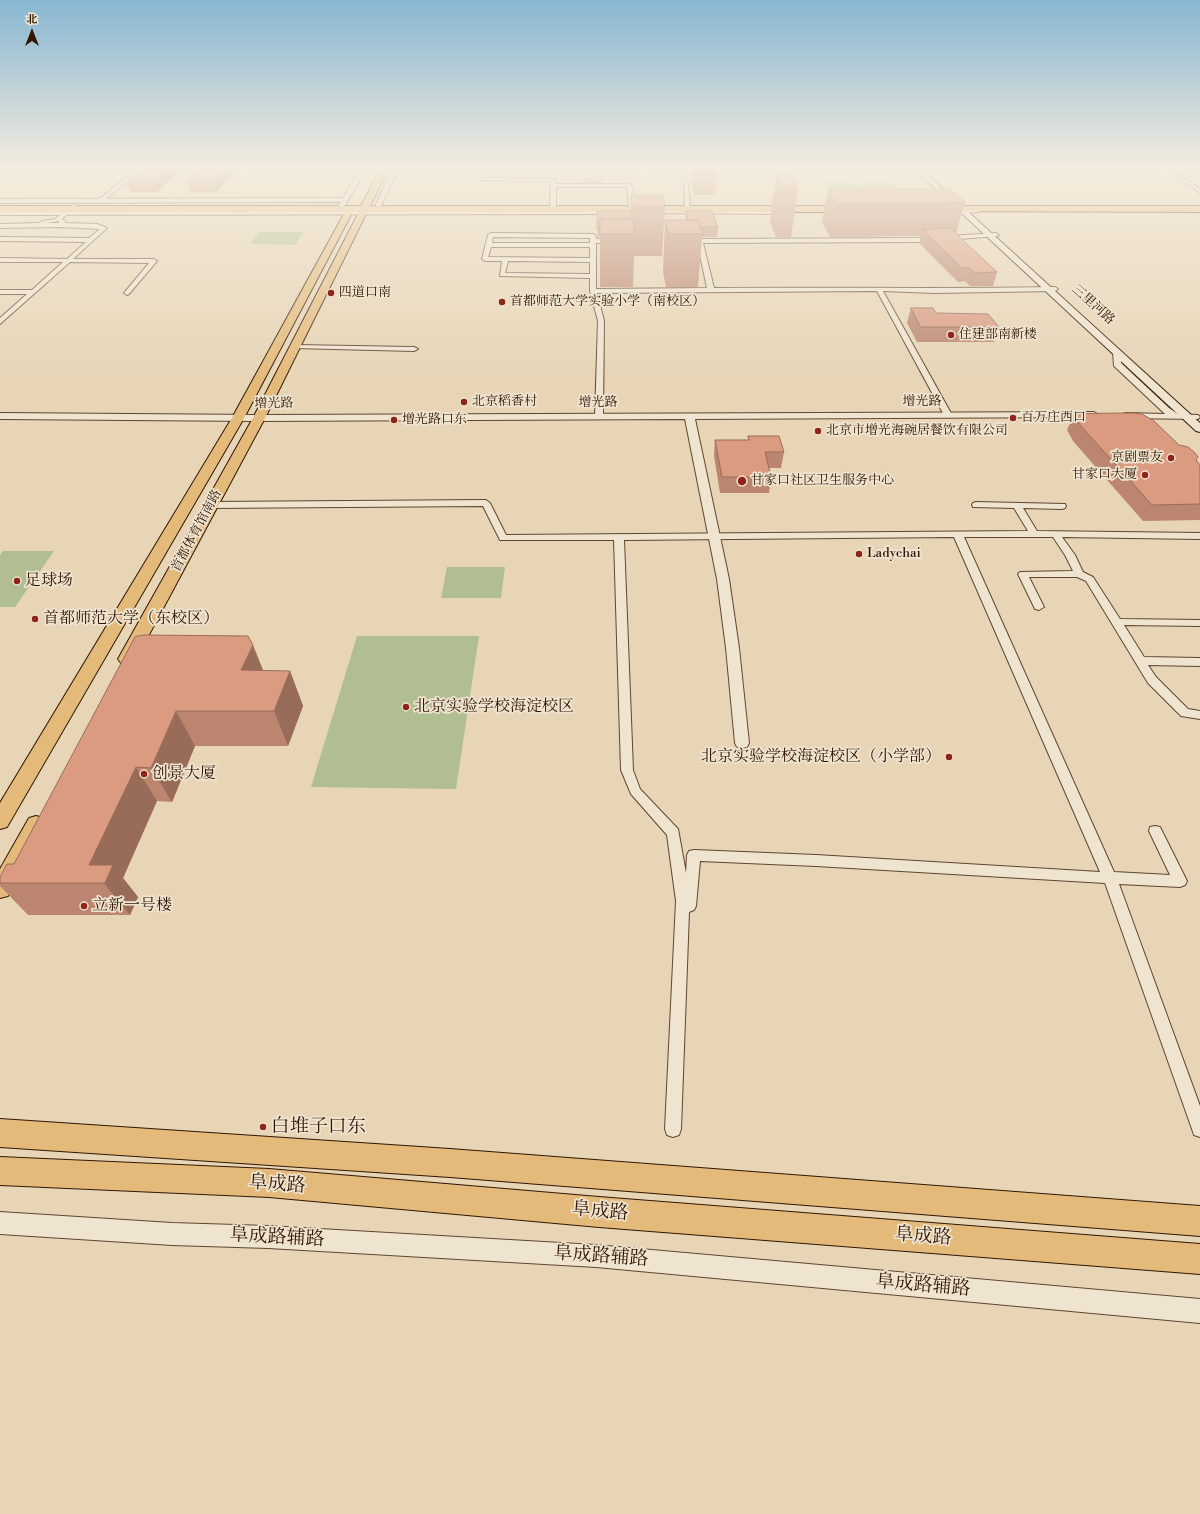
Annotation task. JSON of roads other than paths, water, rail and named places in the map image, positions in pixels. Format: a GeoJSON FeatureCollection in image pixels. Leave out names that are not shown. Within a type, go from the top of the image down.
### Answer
{"type":"FeatureCollection","features":[{"type":"Feature","properties":{"kind":"highway","name":"阜成路"},"geometry":{"type":"LineString","coordinates":[[0,1133],[277,1150],[585,1172],[1200,1221]]}},
{"type":"Feature","properties":{"kind":"highway","name":"阜成路"},"geometry":{"type":"LineString","coordinates":[[0,1171],[269,1183],[599,1212],[1200,1259]]}},
{"type":"Feature","properties":{"kind":"main road","name":"首都体育馆南路"},"geometry":{"type":"LineString","coordinates":[[0,822],[238,418],[339,239]]}},
{"type":"Feature","properties":{"kind":"main road","name":"首都体育馆南路"},"geometry":{"type":"LineString","coordinates":[[122,669],[194,538],[210,505],[259,418],[295,347],[343,239]]}},
{"type":"Feature","properties":{"kind":"main road","name":"三里河路"},"geometry":{"type":"LineString","coordinates":[[997,239],[1048,290],[1117,352],[1196,418]]}},
{"type":"Feature","properties":{"kind":"main road","name":"三里河路"},"geometry":{"type":"LineString","coordinates":[[1048,290],[1196,418],[1200,429]]}},
{"type":"Feature","properties":{"kind":"main road"},"geometry":{"type":"LineString","coordinates":[[0,889],[42,814]]}},
{"type":"Feature","properties":{"kind":"street"},"geometry":{"type":"LineString","coordinates":[[0,239],[92,240]]}},
{"type":"Feature","properties":{"kind":"street"},"geometry":{"type":"LineString","coordinates":[[490,239],[486,259],[593,260]]}},
{"type":"Feature","properties":{"kind":"street"},"geometry":{"type":"LineString","coordinates":[[593,239],[593,291],[601,321],[599,416]]}},
{"type":"Feature","properties":{"kind":"street"},"geometry":{"type":"LineString","coordinates":[[692,241],[939,239]]}},
{"type":"Feature","properties":{"kind":"street"},"geometry":{"type":"LineString","coordinates":[[0,322],[92,240]]}},
{"type":"Feature","properties":{"kind":"street"},"geometry":{"type":"LineString","coordinates":[[489,245],[624,241]]}},
{"type":"Feature","properties":{"kind":"street"},"geometry":{"type":"LineString","coordinates":[[700,241],[711,291]]}},
{"type":"Feature","properties":{"kind":"street"},"geometry":{"type":"LineString","coordinates":[[0,260],[154,261],[128,293]]}},
{"type":"Feature","properties":{"kind":"street"},"geometry":{"type":"LineString","coordinates":[[505,260],[502,276],[593,276]]}},
{"type":"Feature","properties":{"kind":"street"},"geometry":{"type":"LineString","coordinates":[[879,290],[948,415]]}},
{"type":"Feature","properties":{"kind":"street"},"geometry":{"type":"LineString","coordinates":[[593,291],[1048,290]]}},
{"type":"Feature","properties":{"kind":"street"},"geometry":{"type":"LineString","coordinates":[[0,292],[33,292]]}},
{"type":"Feature","properties":{"kind":"street"},"geometry":{"type":"LineString","coordinates":[[295,347],[414,349]]}},
{"type":"Feature","properties":{"kind":"street","name":"三里河路"},"geometry":{"type":"LineString","coordinates":[[1117,352],[1117,364],[1166,410],[1176,417]]}},
{"type":"Feature","properties":{"kind":"street","name":"增光路"},"geometry":{"type":"LineString","coordinates":[[0,416],[259,418],[1065,414],[1196,418]]}},
{"type":"Feature","properties":{"kind":"street"},"geometry":{"type":"LineString","coordinates":[[689,416],[716,536],[731,635],[737,715],[742,743]]}},
{"type":"Feature","properties":{"kind":"street"},"geometry":{"type":"LineString","coordinates":[[210,505],[486,503],[503,538],[1034,534],[1200,536]]}},
{"type":"Feature","properties":{"kind":"street"},"geometry":{"type":"LineString","coordinates":[[976,505],[1062,506]]}},
{"type":"Feature","properties":{"kind":"street"},"geometry":{"type":"LineString","coordinates":[[1017,506],[1034,534]]}},
{"type":"Feature","properties":{"kind":"street"},"geometry":{"type":"LineString","coordinates":[[958,535],[1110,879],[1200,1129]]}},
{"type":"Feature","properties":{"kind":"street"},"geometry":{"type":"LineString","coordinates":[[1056,535],[1070,555],[1079,574]]}},
{"type":"Feature","properties":{"kind":"street"},"geometry":{"type":"LineString","coordinates":[[619,537],[627,770],[635,791],[673,833],[683,901],[673,1129]]}},
{"type":"Feature","properties":{"kind":"street"},"geometry":{"type":"LineString","coordinates":[[1039,607],[1023,574],[1079,574],[1090,579],[1152,680],[1185,713],[1200,715]]}},
{"type":"Feature","properties":{"kind":"street"},"geometry":{"type":"LineString","coordinates":[[1117,622],[1200,623]]}},
{"type":"Feature","properties":{"kind":"street"},"geometry":{"type":"LineString","coordinates":[[1141,661],[1200,662]]}},
{"type":"Feature","properties":{"kind":"street"},"geometry":{"type":"LineString","coordinates":[[688,909],[694,855],[784,858],[1110,879],[1180,881],[1155,831]]}},
{"type":"Feature","properties":{"kind":"street","name":"阜成路辅路"},"geometry":{"type":"LineString","coordinates":[[0,1223],[172,1234],[268,1237],[596,1256],[1200,1311]]}},
{"type":"Feature","properties":{"kind":"place","name":"四道口南"},"geometry":{"type":"Point","coordinates":[331,293]}},
{"type":"Feature","properties":{"kind":"place","name":"首都师范大学实验小学（南校区）"},"geometry":{"type":"Point","coordinates":[502,302]}},
{"type":"Feature","properties":{"kind":"place","name":"住建部南新楼"},"geometry":{"type":"Point","coordinates":[951,335]}},
{"type":"Feature","properties":{"kind":"place","name":"北京稻香村"},"geometry":{"type":"Point","coordinates":[464,402]}},
{"type":"Feature","properties":{"kind":"place","name":"百万庄西口"},"geometry":{"type":"Point","coordinates":[1013,418]}},
{"type":"Feature","properties":{"kind":"place","name":"增光路口东"},"geometry":{"type":"Point","coordinates":[394,420]}},
{"type":"Feature","properties":{"kind":"place","name":"北京市增光海碗居餐饮有限公司"},"geometry":{"type":"Point","coordinates":[818,431]}},
{"type":"Feature","properties":{"kind":"place","name":"京剧票友"},"geometry":{"type":"Point","coordinates":[1171,458]}},
{"type":"Feature","properties":{"kind":"place","name":"甘家口大厦"},"geometry":{"type":"Point","coordinates":[1145,475]}},
{"type":"Feature","properties":{"kind":"place","name":"甘家口社区卫生服务中心"},"geometry":{"type":"Point","coordinates":[742,481]}},
{"type":"Feature","properties":{"kind":"place","name":"Ladychai"},"geometry":{"type":"Point","coordinates":[859,554]}},
{"type":"Feature","properties":{"kind":"place","name":"足球场"},"geometry":{"type":"Point","coordinates":[17,581]}},
{"type":"Feature","properties":{"kind":"place","name":"首都师范大学（东校区）"},"geometry":{"type":"Point","coordinates":[35,619]}},
{"type":"Feature","properties":{"kind":"place","name":"北京实验学校海淀校区"},"geometry":{"type":"Point","coordinates":[406,707]}},
{"type":"Feature","properties":{"kind":"place","name":"北京实验学校海淀校区（小学部）"},"geometry":{"type":"Point","coordinates":[949,757]}},
{"type":"Feature","properties":{"kind":"place","name":"创景大厦"},"geometry":{"type":"Point","coordinates":[144,774]}},
{"type":"Feature","properties":{"kind":"place","name":"立新一号楼"},"geometry":{"type":"Point","coordinates":[84,906]}},
{"type":"Feature","properties":{"kind":"place","name":"白堆子口东"},"geometry":{"type":"Point","coordinates":[263,1127]}}]}
